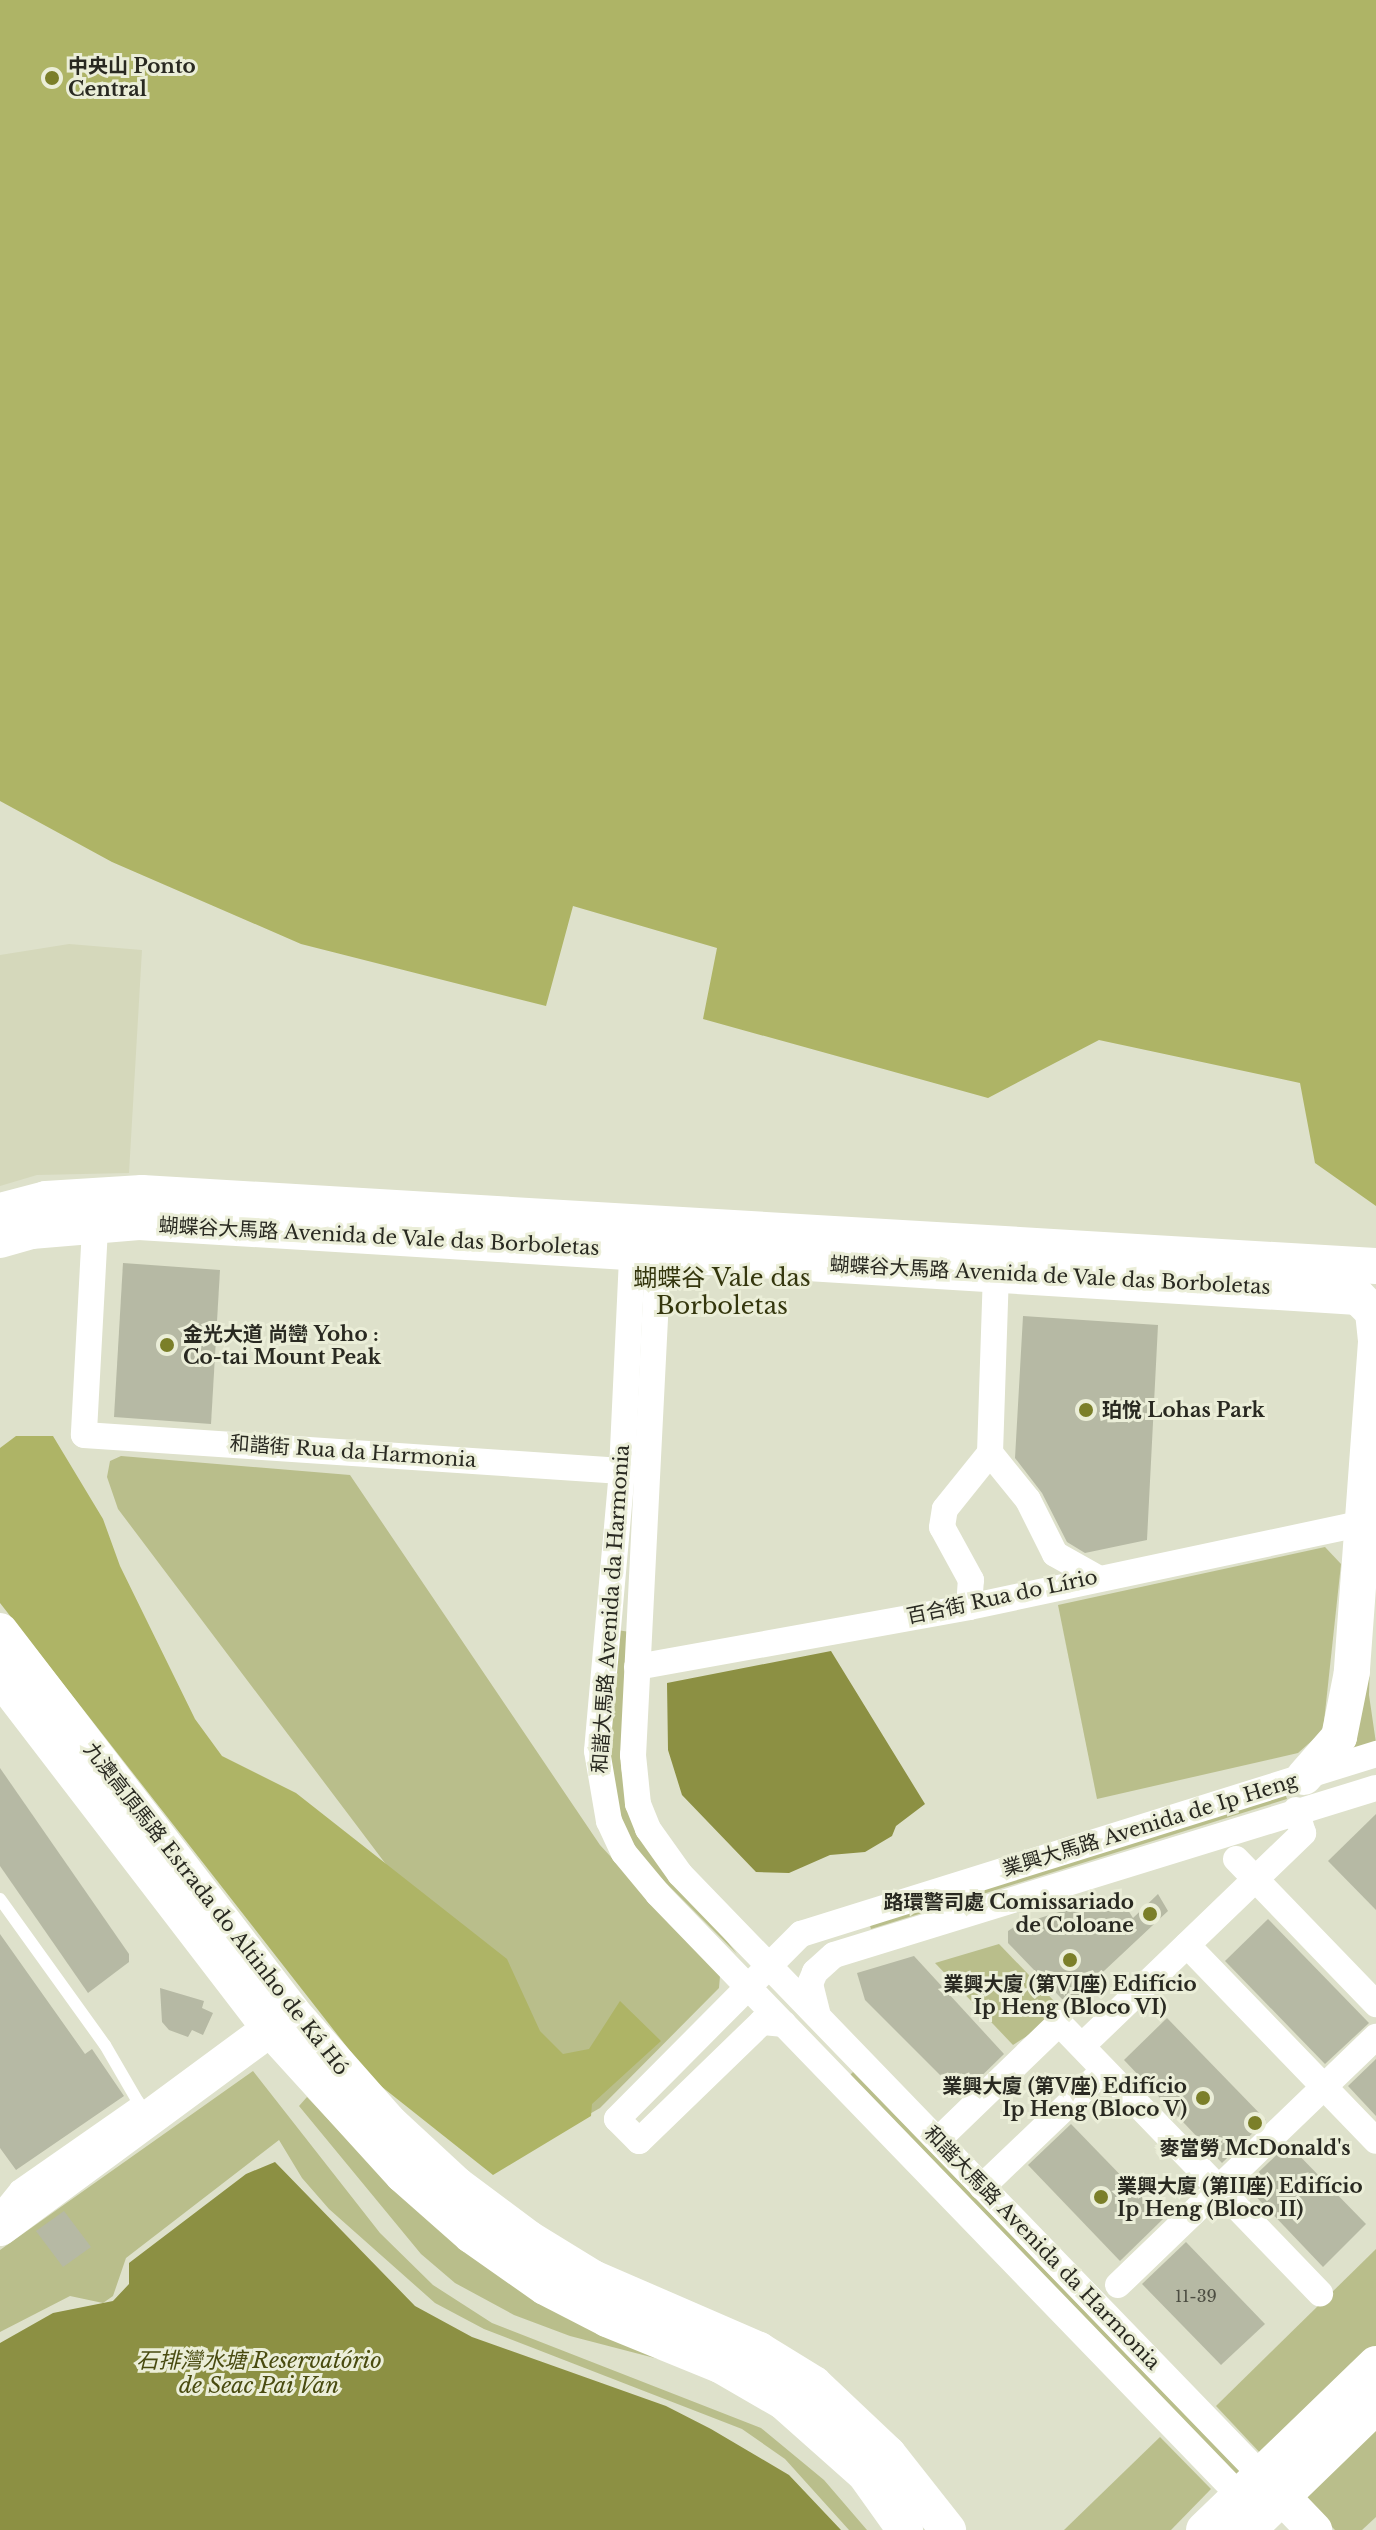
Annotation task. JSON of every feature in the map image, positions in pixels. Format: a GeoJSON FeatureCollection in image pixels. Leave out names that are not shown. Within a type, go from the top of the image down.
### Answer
{"type":"FeatureCollection","features":[{"type":"Feature","properties":{"kind":"street","name":"蝴蝶谷大馬路 Avenida de Vale das Borboletas"},"geometry":{"type":"LineString","coordinates":[[0,1211],[46,1199],[96,1209],[646,1238],[1376,1266]]}},
{"type":"Feature","properties":{"kind":"street","name":"蝴蝶谷大馬路 Avenida de Vale das Borboletas"},"geometry":{"type":"LineString","coordinates":[[0,1240],[96,1209]]}},
{"type":"Feature","properties":{"kind":"street","name":"和諧街 Rua da Harmonia"},"geometry":{"type":"LineString","coordinates":[[96,1209],[84,1435],[622,1471]]}},
{"type":"Feature","properties":{"kind":"street","name":"蝴蝶谷大馬路 Avenida de Vale das Borboletas"},"geometry":{"type":"LineString","coordinates":[[646,1238],[996,1273],[1348,1292],[1365,1301],[1373,1312],[1376,1331],[1365,1523],[1344,1727],[1300,1794]]}},
{"type":"Feature","properties":{"kind":"street","name":"和諧大馬路 Avenida da Harmonia"},"geometry":{"type":"LineString","coordinates":[[646,1238],[622,1471],[598,1780],[609,1821],[624,1853],[784,2024],[1261,2508],[1314,2530]]}},
{"type":"Feature","properties":{"kind":"street","name":"和諧大馬路 Avenida da Harmonia"},"geometry":{"type":"LineString","coordinates":[[646,1238],[633,1755],[638,1804],[648,1829],[680,1874],[982,2187],[1261,2508]]}},
{"type":"Feature","properties":{"kind":"street"},"geometry":{"type":"LineString","coordinates":[[969,1607],[971,1580],[949,1542],[943,1519],[945,1509],[990,1453],[996,1273]]}},
{"type":"Feature","properties":{"kind":"street"},"geometry":{"type":"LineString","coordinates":[[990,1453],[1028,1500],[1055,1554],[1096,1577]]}},
{"type":"Feature","properties":{"kind":"street","name":"百合街 Rua do Lírio"},"geometry":{"type":"LineString","coordinates":[[637,1667],[969,1607],[1096,1577],[1365,1523]]}},
{"type":"Feature","properties":{"kind":"street","name":"九澳高頂馬路 Estrada do Altinho de Ká Hó"},"geometry":{"type":"LineString","coordinates":[[0,1631],[292,2012],[390,2123],[457,2185],[528,2238],[593,2278],[759,2350],[814,2384],[888,2454],[948,2530]]}},
{"type":"Feature","properties":{"kind":"street","name":"九澳高頂馬路 Estrada do Altinho de Ká Hó"},"geometry":{"type":"LineString","coordinates":[[0,1677],[270,2029],[371,2144],[471,2235],[545,2287],[607,2319],[720,2365],[784,2402],[865,2474],[905,2530]]}},
{"type":"Feature","properties":{"kind":"street","name":"業興大馬路 Avenida de Ip Heng"},"geometry":{"type":"LineString","coordinates":[[823,2022],[814,2011],[810,1984],[815,1972],[834,1955],[1300,1794],[1376,1754]]}},
{"type":"Feature","properties":{"kind":"street","name":"業興大馬路 Avenida de Ip Heng"},"geometry":{"type":"LineString","coordinates":[[801,1934],[1300,1794],[1369,1789]]}},
{"type":"Feature","properties":{"kind":"street"},"geometry":{"type":"LineString","coordinates":[[1082,2046],[1303,1833],[1300,1794]]}},
{"type":"Feature","properties":{"kind":"street"},"geometry":{"type":"LineString","coordinates":[[1236,1859],[1376,2004]]}},
{"type":"Feature","properties":{"kind":"street"},"geometry":{"type":"LineString","coordinates":[[730,1925],[762,1935],[801,1934]]}},
{"type":"Feature","properties":{"kind":"street"},"geometry":{"type":"LineString","coordinates":[[784,2024],[762,2022],[639,2141],[617,2119],[751,1990],[801,1934]]}},
{"type":"Feature","properties":{"kind":"street"},"geometry":{"type":"LineString","coordinates":[[1187,1945],[1376,2141]]}},
{"type":"Feature","properties":{"kind":"street"},"geometry":{"type":"LineString","coordinates":[[938,2140],[1059,2023],[1320,2293]]}},
{"type":"Feature","properties":{"kind":"street"},"geometry":{"type":"LineString","coordinates":[[0,2228],[144,2111],[270,2029]]}},
{"type":"Feature","properties":{"kind":"street"},"geometry":{"type":"LineString","coordinates":[[1118,2285],[1376,2037]]}},
{"type":"Feature","properties":{"kind":"street"},"geometry":{"type":"LineString","coordinates":[[982,2187],[1104,2070]]}},
{"type":"Feature","properties":{"kind":"street"},"geometry":{"type":"LineString","coordinates":[[1261,2508],[1376,2364]]}},
{"type":"Feature","properties":{"kind":"street"},"geometry":{"type":"LineString","coordinates":[[1204,2530],[1261,2508],[1376,2406]]}},
{"type":"Feature","properties":{"kind":"lane"},"geometry":{"type":"LineString","coordinates":[[0,1899],[105,2045],[144,2111],[16,2187],[0,2207]]}},
{"type":"Feature","properties":{"kind":"shaded area"},"geometry":{"type":"Polygon","coordinates":[[[0,0],[1376,0],[1376,1206],[1315,1163],[1300,1083],[1099,1040],[988,1098],[703,1019],[717,948],[573,906],[546,1006],[301,944],[112,862],[0,801],[0,0]]]}},
{"type":"Feature","properties":{"kind":"shaded area"},"geometry":{"type":"Polygon","coordinates":[[[69,944],[142,950],[129,1173],[37,1175],[0,1186],[0,955],[69,944]]]}},
{"type":"Feature","properties":{"kind":"shaded area"},"geometry":{"type":"Polygon","coordinates":[[[16,1436],[53,1436],[103,1519],[120,1566],[195,1719],[222,1756],[296,1793],[507,1959],[540,2031],[563,2054],[589,2049],[620,2001],[661,2041],[592,2104],[591,2116],[493,2175],[372,2079],[0,1603],[0,1448],[16,1436]]]}},
{"type":"Feature","properties":{"kind":"shaded area"},"geometry":{"type":"Polygon","coordinates":[[[121,1456],[350,1475],[600,1845],[720,1976],[719,1988],[600,2108],[586,2116],[569,2107],[118,1509],[107,1477],[110,1461],[121,1456]]]}},
{"type":"Feature","properties":{"kind":"shaded area"},"geometry":{"type":"Polygon","coordinates":[[[1376,1470],[1369,1695],[1376,1743],[1350,1749],[1376,1470]]]}},
{"type":"Feature","properties":{"kind":"shaded area"},"geometry":{"type":"Polygon","coordinates":[[[1325,1547],[1341,1564],[1323,1731],[1298,1753],[1097,1799],[1058,1605],[1325,1547]]]}},
{"type":"Feature","properties":{"kind":"shaded area"},"geometry":{"type":"Polygon","coordinates":[[[617,1630],[630,1632],[621,1768],[633,1822],[737,1954],[648,1865],[623,1829],[607,1764],[617,1630]]]}},
{"type":"Feature","properties":{"kind":"shaded area"},"geometry":{"type":"Polygon","coordinates":[[[1285,1793],[1287,1799],[871,1929],[869,1922],[1285,1793]]]}},
{"type":"Feature","properties":{"kind":"shaded area"},"geometry":{"type":"Polygon","coordinates":[[[999,1944],[1056,2003],[1043,2026],[1013,2045],[935,1963],[999,1944]]]}},
{"type":"Feature","properties":{"kind":"shaded area"},"geometry":{"type":"Polygon","coordinates":[[[253,2071],[380,2233],[433,2285],[492,2323],[761,2428],[824,2480],[867,2530],[849,2530],[785,2459],[742,2429],[484,2329],[435,2303],[329,2209],[302,2178],[279,2140],[126,2258],[113,2296],[103,2303],[70,2296],[0,2332],[0,2250],[253,2071]]]}},
{"type":"Feature","properties":{"kind":"shaded area"},"geometry":{"type":"Polygon","coordinates":[[[853,2072],[1242,2473],[1238,2477],[849,2076],[853,2072]]]}},
{"type":"Feature","properties":{"kind":"shaded area"},"geometry":{"type":"Polygon","coordinates":[[[307,2097],[396,2191],[670,2362],[570,2336],[514,2315],[455,2283],[421,2254],[299,2106],[307,2097]]]}},
{"type":"Feature","properties":{"kind":"shaded area"},"geometry":{"type":"Polygon","coordinates":[[[1376,2249],[1376,2347],[1263,2456],[1216,2406],[1376,2249]]]}},
{"type":"Feature","properties":{"kind":"shaded area"},"geometry":{"type":"Polygon","coordinates":[[[1376,2420],[1376,2517],[1362,2530],[1335,2530],[1299,2493],[1376,2420]]]}},
{"type":"Feature","properties":{"kind":"shaded area"},"geometry":{"type":"Polygon","coordinates":[[[1160,2437],[1211,2489],[1171,2530],[1064,2530],[1160,2437]]]}},
{"type":"Feature","properties":{"kind":"water"},"geometry":{"type":"Polygon","coordinates":[[[831,1651],[925,1804],[896,1826],[892,1836],[865,1852],[830,1855],[789,1873],[756,1872],[682,1795],[668,1750],[667,1683],[831,1651]]]}},
{"type":"Feature","properties":{"kind":"water","name":"石排灣水塘 Reservatório de Seac Pai Van"},"geometry":{"type":"Polygon","coordinates":[[[275,2162],[415,2306],[472,2337],[666,2406],[711,2429],[789,2475],[841,2530],[0,2530],[0,2343],[53,2313],[113,2301],[129,2284],[129,2263],[246,2174],[275,2162]]]}},
{"type":"Feature","properties":{"kind":"building","name":"金光大道 尚巒 Yoho : Co-tai Mount Peak"},"geometry":{"type":"Polygon","coordinates":[[[123,1263],[220,1270],[211,1424],[114,1417],[123,1263]]]}},
{"type":"Feature","properties":{"kind":"building","name":"珀悅 Lohas Park"},"geometry":{"type":"Polygon","coordinates":[[[1023,1316],[1158,1325],[1147,1540],[1085,1553],[1067,1542],[1042,1493],[1015,1458],[1023,1316]]]}},
{"type":"Feature","properties":{"kind":"building"},"geometry":{"type":"Polygon","coordinates":[[[0,1768],[129,1954],[129,1962],[88,1993],[0,1866],[0,1768]]]}},
{"type":"Feature","properties":{"kind":"building"},"geometry":{"type":"Polygon","coordinates":[[[1376,1814],[1376,1910],[1328,1861],[1376,1814]]]}},
{"type":"Feature","properties":{"kind":"building","name":"業興大廈 (第VI座) Edifício Ip Heng (Bloco VI)"},"geometry":{"type":"Polygon","coordinates":[[[1118,1894],[1133,1918],[1158,1894],[1168,1911],[1073,2000],[1062,1999],[1008,1943],[1008,1931],[1017,1925],[1118,1894]]]}},
{"type":"Feature","properties":{"kind":"building"},"geometry":{"type":"Polygon","coordinates":[[[1268,1919],[1369,2023],[1325,2064],[1225,1961],[1268,1919]]]}},
{"type":"Feature","properties":{"kind":"building"},"geometry":{"type":"Polygon","coordinates":[[[0,1934],[85,2054],[92,2049],[124,2096],[16,2170],[0,2148],[0,1934]]]}},
{"type":"Feature","properties":{"kind":"building"},"geometry":{"type":"Polygon","coordinates":[[[914,1956],[1004,2054],[961,2096],[865,2000],[857,1973],[914,1956]]]}},
{"type":"Feature","properties":{"kind":"building"},"geometry":{"type":"Polygon","coordinates":[[[160,1988],[204,2001],[202,2008],[213,2013],[203,2035],[192,2030],[188,2037],[169,2030],[162,2022],[160,1988]]]}},
{"type":"Feature","properties":{"kind":"building","name":"業興大廈 (第V座) Edifício Ip Heng (Bloco V)"},"geometry":{"type":"Polygon","coordinates":[[[1167,2018],[1266,2120],[1222,2163],[1124,2060],[1167,2018]]]}},
{"type":"Feature","properties":{"kind":"building"},"geometry":{"type":"Polygon","coordinates":[[[1376,2059],[1376,2116],[1348,2086],[1376,2059]]]}},
{"type":"Feature","properties":{"kind":"building","name":"業興大廈 (第II座) Edifício Ip Heng (Bloco II)"},"geometry":{"type":"Polygon","coordinates":[[[1071,2124],[1163,2219],[1120,2261],[1028,2165],[1071,2124]]]}},
{"type":"Feature","properties":{"kind":"building"},"geometry":{"type":"Polygon","coordinates":[[[1288,2144],[1366,2224],[1323,2267],[1245,2185],[1288,2144]]]}},
{"type":"Feature","properties":{"kind":"building"},"geometry":{"type":"Polygon","coordinates":[[[64,2211],[91,2247],[63,2267],[36,2231],[64,2211]]]}},
{"type":"Feature","properties":{"kind":"building"},"geometry":{"type":"Polygon","coordinates":[[[1186,2242],[1265,2324],[1221,2365],[1142,2284],[1186,2242]]]}},
{"type":"Feature","properties":{"kind":"place","name":"中央山 Ponto Central"},"geometry":{"type":"Point","coordinates":[52,78]}},
{"type":"Feature","properties":{"kind":"place","name":"金光大道 尚巒 Yoho : Co-tai Mount Peak"},"geometry":{"type":"Point","coordinates":[167,1345]}},
{"type":"Feature","properties":{"kind":"place","name":"珀悅 Lohas Park"},"geometry":{"type":"Point","coordinates":[1086,1410]}},
{"type":"Feature","properties":{"kind":"place","name":"路環警司處 Comissariado de Coloane"},"geometry":{"type":"Point","coordinates":[1150,1914]}},
{"type":"Feature","properties":{"kind":"place","name":"業興大廈 (第VI座) Edifício Ip Heng (Bloco VI)"},"geometry":{"type":"Point","coordinates":[1070,1960]}},
{"type":"Feature","properties":{"kind":"place","name":"業興大廈 (第V座) Edifício Ip Heng (Bloco V)"},"geometry":{"type":"Point","coordinates":[1203,2098]}},
{"type":"Feature","properties":{"kind":"place","name":"麥當勞 McDonald's"},"geometry":{"type":"Point","coordinates":[1255,2123]}},
{"type":"Feature","properties":{"kind":"place","name":"業興大廈 (第II座) Edifício Ip Heng (Bloco II)"},"geometry":{"type":"Point","coordinates":[1101,2197]}},
{"type":"Feature","properties":{"kind":"district","name":"蝴蝶谷 Vale das Borboletas"},"geometry":{"type":"Point","coordinates":[722,1292]}}]}
